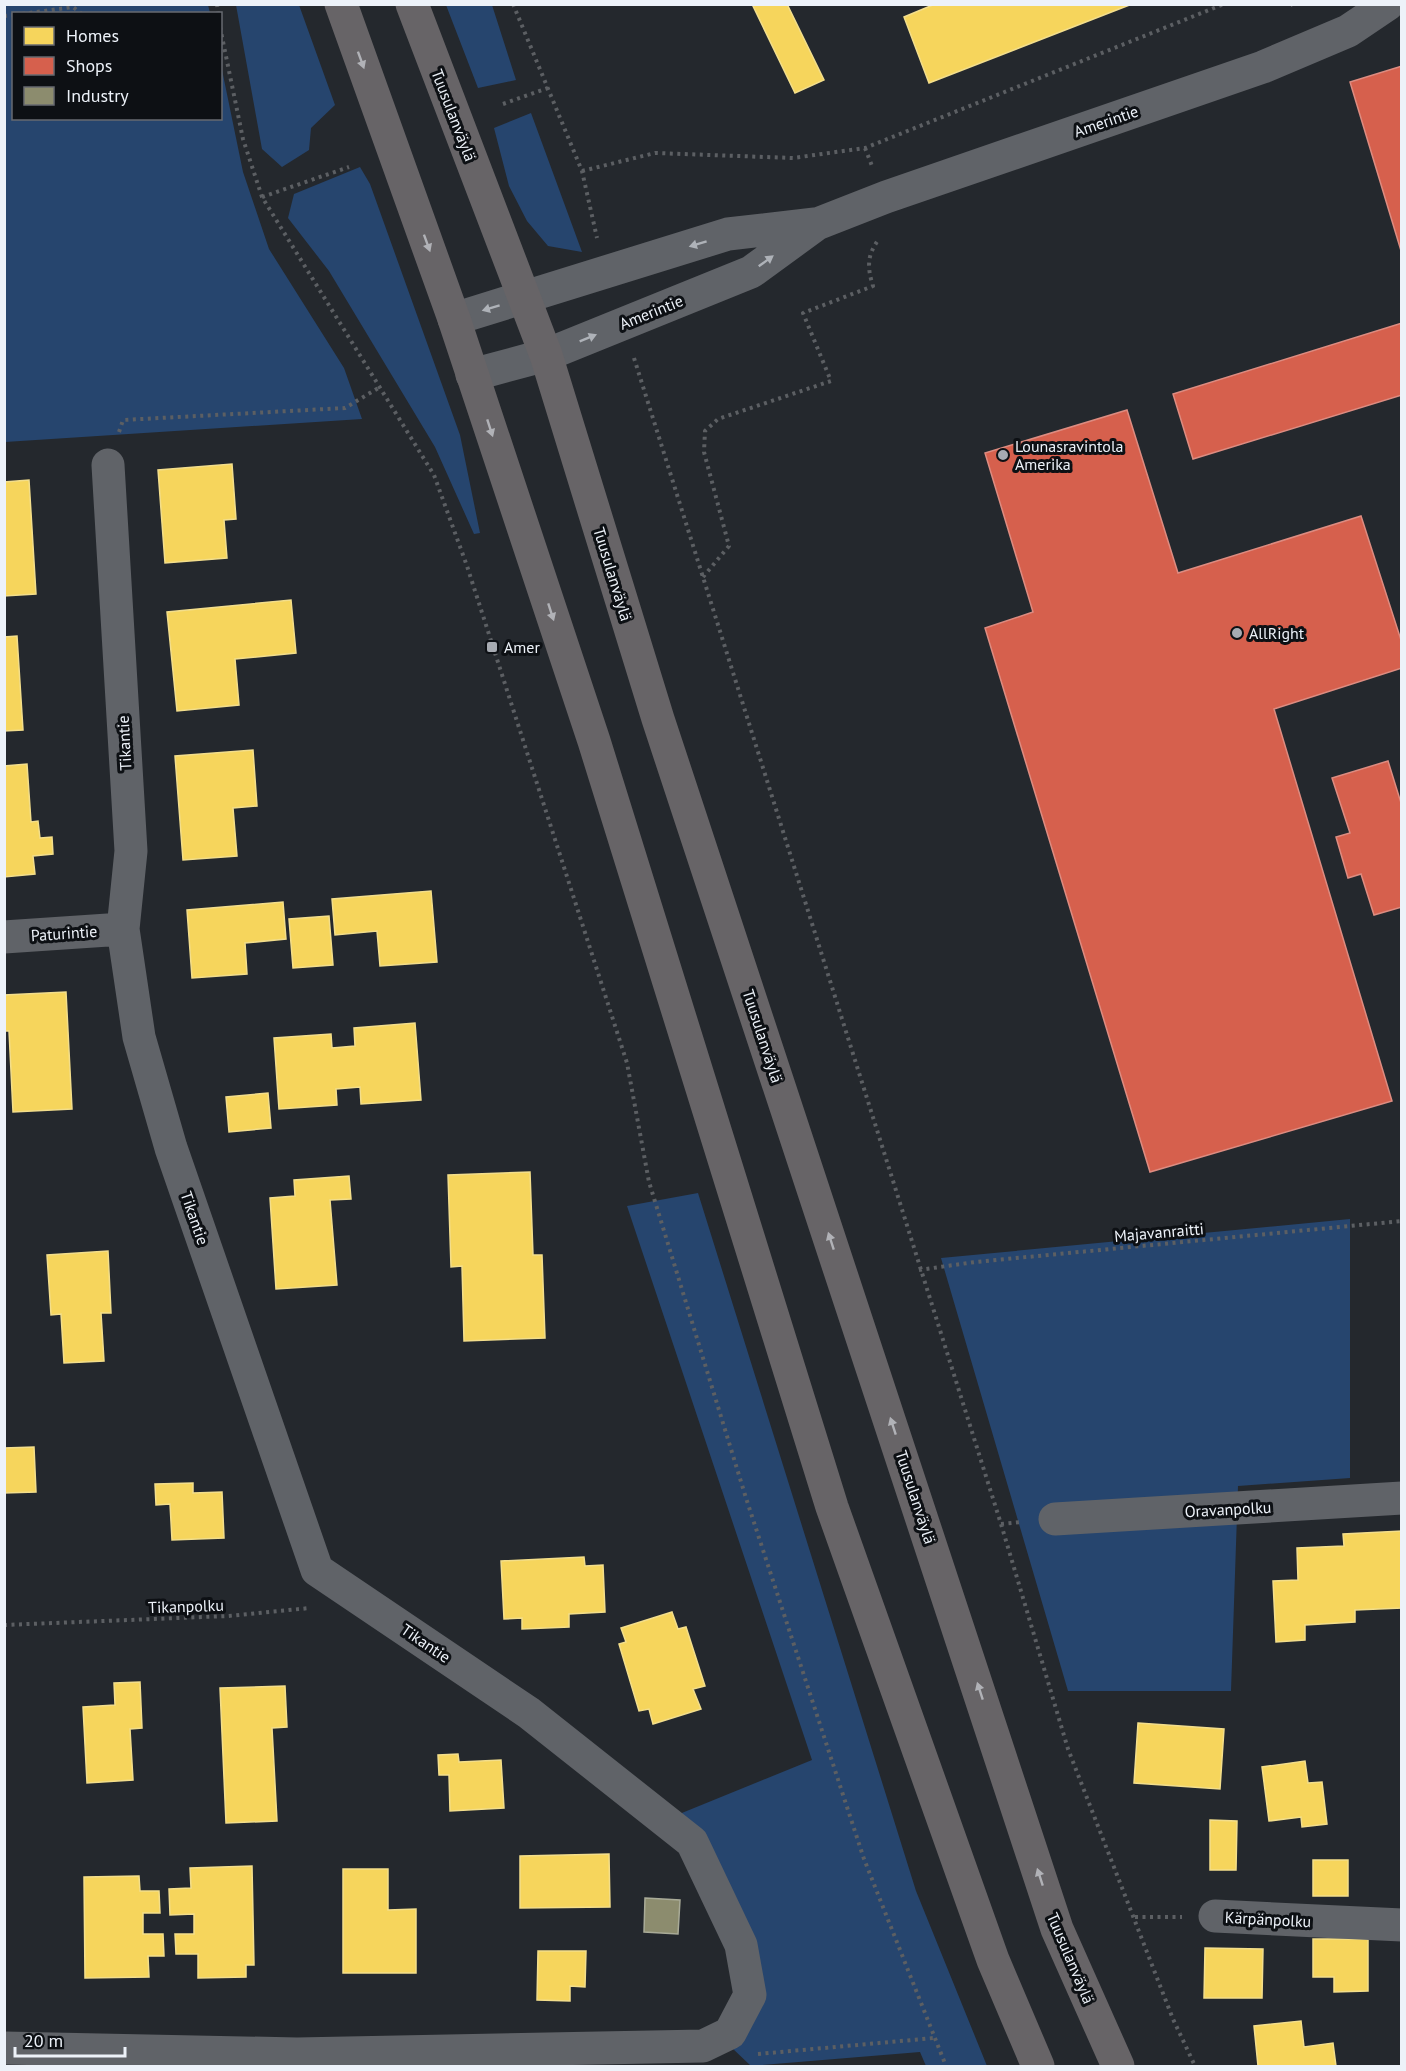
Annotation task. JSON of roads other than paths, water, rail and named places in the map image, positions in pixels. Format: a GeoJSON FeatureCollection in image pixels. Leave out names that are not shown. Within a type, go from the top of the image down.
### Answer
{"type":"FeatureCollection","features":[{"type":"Feature","properties":{"kind":"main road"},"geometry":{"type":"LineString","coordinates":[[341,4],[454,319],[594,741],[832,1507],[993,1960],[1038,2067]]}},
{"type":"Feature","properties":{"kind":"main road","name":"Tuusulanväylä"},"geometry":{"type":"LineString","coordinates":[[412,4],[546,355],[658,719],[1058,1929],[1118,2067]]}},
{"type":"Feature","properties":{"kind":"street","name":"Amerintie"},"geometry":{"type":"LineString","coordinates":[[472,375],[546,355],[751,272],[817,224],[886,197],[1263,67],[1348,31],[1388,4]]}},
{"type":"Feature","properties":{"kind":"street","name":"Amerintie"},"geometry":{"type":"LineString","coordinates":[[454,319],[728,234],[817,224]]}},
{"type":"Feature","properties":{"kind":"street","name":"Tikantie"},"geometry":{"type":"LineString","coordinates":[[4,2048],[297,2054],[703,2046],[730,2033],[750,1995],[741,1945],[692,1842],[529,1713],[317,1570],[168,1138],[139,1037],[123,929],[131,851],[108,465]]}},
{"type":"Feature","properties":{"kind":"street","name":"Paturintie"},"geometry":{"type":"LineString","coordinates":[[4,937],[123,929]]}},
{"type":"Feature","properties":{"kind":"street","name":"Oravanpolku"},"geometry":{"type":"LineString","coordinates":[[1055,1519],[1401,1498]]}},
{"type":"Feature","properties":{"kind":"street","name":"Kärpänpolku"},"geometry":{"type":"LineString","coordinates":[[1215,1916],[1401,1925]]}},
{"type":"Feature","properties":{"kind":"place","name":"Lounasravintola Amerika"},"geometry":{"type":"Point","coordinates":[1003,455]}},
{"type":"Feature","properties":{"kind":"place","name":"AllRight"},"geometry":{"type":"Point","coordinates":[1237,633]}},
{"type":"Feature","properties":{"kind":"place","name":"Amer"},"geometry":{"type":"Point","coordinates":[492,647]}}]}
